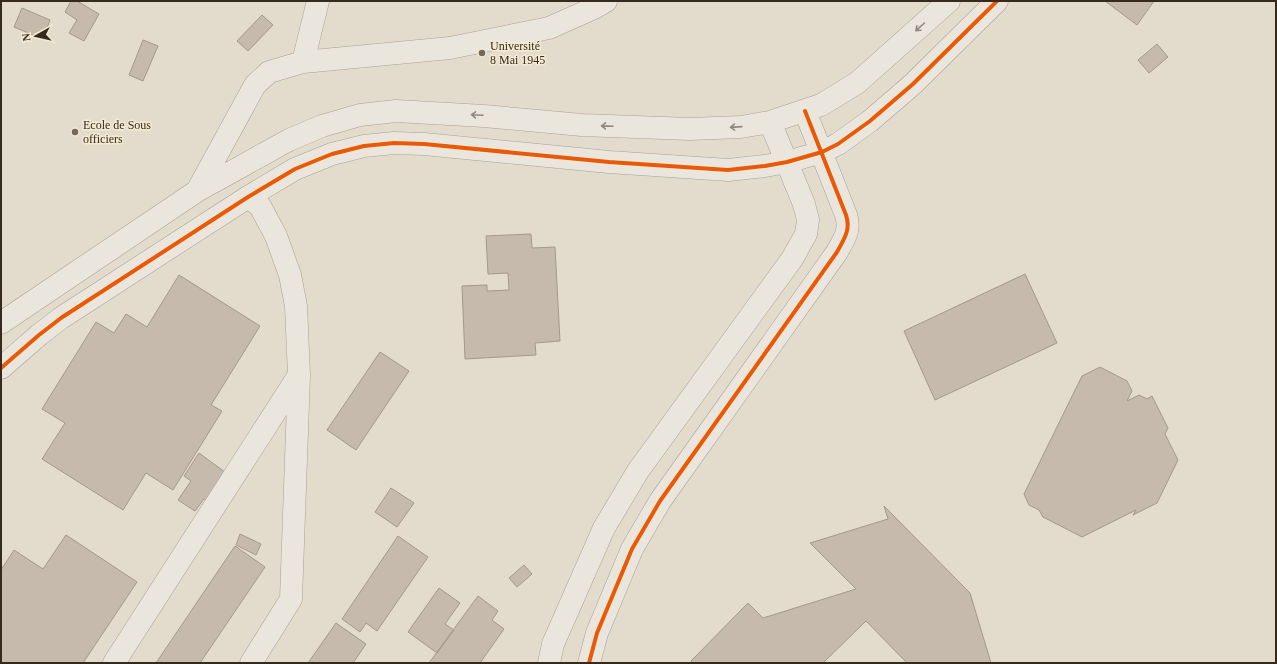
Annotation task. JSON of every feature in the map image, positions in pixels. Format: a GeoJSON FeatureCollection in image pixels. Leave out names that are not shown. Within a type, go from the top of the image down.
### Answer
{"type":"FeatureCollection","features":[{"type":"Feature","properties":{"kind":"street"},"geometry":{"type":"LineString","coordinates":[[303,62],[318,1]]}},
{"type":"Feature","properties":{"kind":"street"},"geometry":{"type":"LineString","coordinates":[[196,191],[255,85],[269,72],[303,62],[450,48],[549,28],[606,1]]}},
{"type":"Feature","properties":{"kind":"street"},"geometry":{"type":"LineString","coordinates":[[1,322],[196,191],[289,140],[322,126],[360,115],[396,111],[484,116],[582,125],[690,129],[741,127],[770,122],[821,105],[858,83],[949,1]]}},
{"type":"Feature","properties":{"kind":"street"},"geometry":{"type":"LineString","coordinates":[[1,368],[61,318],[248,197],[295,168],[332,154],[364,146],[394,143],[424,144],[609,162],[728,170],[786,162],[822,152],[838,144],[870,121],[913,84],[997,1]]}},
{"type":"Feature","properties":{"kind":"street"},"geometry":{"type":"LineString","coordinates":[[589,663],[597,633],[632,549],[660,501],[837,252],[848,230],[848,222],[805,111]]}},
{"type":"Feature","properties":{"kind":"street"},"geometry":{"type":"LineString","coordinates":[[549,663],[553,644],[604,528],[638,471],[792,258],[806,234],[808,220],[804,204],[770,122]]}},
{"type":"Feature","properties":{"kind":"street"},"geometry":{"type":"LineString","coordinates":[[248,197],[260,206],[273,230],[290,275],[296,306],[299,375],[291,599],[251,663]]}},
{"type":"Feature","properties":{"kind":"street"},"geometry":{"type":"LineString","coordinates":[[114,663],[299,375]]}},
{"type":"Feature","properties":{"kind":"building"},"geometry":{"type":"Polygon","coordinates":[[[71,1],[77,1],[99,14],[84,41],[69,33],[77,20],[65,12],[71,1]]]}},
{"type":"Feature","properties":{"kind":"building"},"geometry":{"type":"Polygon","coordinates":[[[1105,1],[1154,1],[1137,25],[1105,1]]]}},
{"type":"Feature","properties":{"kind":"building"},"geometry":{"type":"Polygon","coordinates":[[[22,8],[50,20],[43,39],[14,27],[22,8]]]}},
{"type":"Feature","properties":{"kind":"building"},"geometry":{"type":"Polygon","coordinates":[[[262,15],[273,25],[248,51],[237,41],[262,15]]]}},
{"type":"Feature","properties":{"kind":"building"},"geometry":{"type":"Polygon","coordinates":[[[143,40],[158,46],[143,81],[129,75],[143,40]]]}},
{"type":"Feature","properties":{"kind":"building"},"geometry":{"type":"Polygon","coordinates":[[[1157,44],[1168,57],[1149,73],[1138,60],[1157,44]]]}},
{"type":"Feature","properties":{"kind":"building"},"geometry":{"type":"Polygon","coordinates":[[[531,234],[532,248],[555,247],[560,341],[535,343],[536,355],[465,359],[462,286],[487,285],[487,291],[509,290],[508,273],[488,274],[486,236],[531,234]]]}},
{"type":"Feature","properties":{"kind":"building"},"geometry":{"type":"Polygon","coordinates":[[[1025,274],[1057,343],[935,400],[904,331],[1025,274]]]}},
{"type":"Feature","properties":{"kind":"building"},"geometry":{"type":"Polygon","coordinates":[[[179,275],[260,326],[211,405],[222,411],[173,490],[146,473],[123,510],[42,459],[65,423],[42,409],[96,322],[114,333],[126,314],[147,327],[179,275]]]}},
{"type":"Feature","properties":{"kind":"building"},"geometry":{"type":"Polygon","coordinates":[[[380,352],[409,371],[356,450],[327,430],[380,352]]]}},
{"type":"Feature","properties":{"kind":"building"},"geometry":{"type":"Polygon","coordinates":[[[1100,367],[1127,381],[1132,391],[1127,401],[1139,395],[1147,399],[1152,396],[1168,428],[1165,434],[1178,460],[1157,503],[1133,515],[1136,510],[1082,537],[1043,517],[1039,510],[1029,505],[1024,494],[1082,376],[1100,367]]]}},
{"type":"Feature","properties":{"kind":"building"},"geometry":{"type":"Polygon","coordinates":[[[199,453],[233,478],[213,505],[204,499],[195,511],[178,500],[191,481],[184,476],[199,453]]]}},
{"type":"Feature","properties":{"kind":"building"},"geometry":{"type":"Polygon","coordinates":[[[391,488],[414,503],[397,527],[375,512],[391,488]]]}},
{"type":"Feature","properties":{"kind":"building"},"geometry":{"type":"Polygon","coordinates":[[[884,506],[970,593],[991,663],[907,663],[866,621],[823,663],[693,663],[691,661],[748,603],[763,618],[856,589],[810,543],[888,519],[884,506]]]}},
{"type":"Feature","properties":{"kind":"building"},"geometry":{"type":"Polygon","coordinates":[[[240,534],[261,544],[256,555],[236,545],[240,534]]]}},
{"type":"Feature","properties":{"kind":"building"},"geometry":{"type":"Polygon","coordinates":[[[66,535],[137,582],[83,663],[1,663],[1,570],[14,550],[43,569],[66,535]]]}},
{"type":"Feature","properties":{"kind":"building"},"geometry":{"type":"Polygon","coordinates":[[[398,536],[428,557],[377,631],[366,623],[360,632],[342,619],[398,536]]]}},
{"type":"Feature","properties":{"kind":"building"},"geometry":{"type":"Polygon","coordinates":[[[235,546],[265,567],[200,663],[156,663],[235,546]]]}},
{"type":"Feature","properties":{"kind":"building"},"geometry":{"type":"Polygon","coordinates":[[[524,565],[532,574],[517,587],[509,578],[524,565]]]}},
{"type":"Feature","properties":{"kind":"building"},"geometry":{"type":"Polygon","coordinates":[[[439,588],[460,603],[445,624],[454,630],[437,653],[408,632],[439,588]]]}},
{"type":"Feature","properties":{"kind":"building"},"geometry":{"type":"Polygon","coordinates":[[[478,596],[498,611],[492,620],[504,629],[480,663],[429,663],[478,596]]]}},
{"type":"Feature","properties":{"kind":"building"},"geometry":{"type":"Polygon","coordinates":[[[336,623],[366,644],[353,663],[308,663],[336,623]]]}},
{"type":"Feature","properties":{"kind":"cycle path"},"geometry":{"type":"LineString","coordinates":[[1,368],[61,318],[248,197],[295,169],[332,154],[364,146],[394,143],[424,144],[609,162],[728,170],[787,162],[822,152],[838,144],[870,121],[913,84],[997,1]]}},
{"type":"Feature","properties":{"kind":"cycle path"},"geometry":{"type":"LineString","coordinates":[[589,663],[597,633],[632,549],[660,501],[837,252],[846,234],[848,225],[846,215],[805,111]]}},
{"type":"Feature","properties":{"kind":"place","name":"Université 8 Mai 1945"},"geometry":{"type":"Point","coordinates":[482,53]}},
{"type":"Feature","properties":{"kind":"place","name":"Ecole de Sous officiers"},"geometry":{"type":"Point","coordinates":[75,132]}}]}
